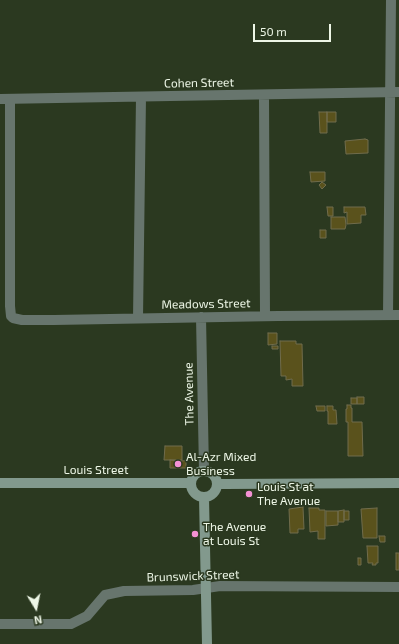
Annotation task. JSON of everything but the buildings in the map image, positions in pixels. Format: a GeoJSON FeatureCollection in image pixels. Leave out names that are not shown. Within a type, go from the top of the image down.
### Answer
{"type":"FeatureCollection","features":[{"type":"Feature","properties":{"kind":"street"},"geometry":{"type":"LineString","coordinates":[[388,315],[394,92],[391,0]]}},
{"type":"Feature","properties":{"kind":"street","name":"Cohen Street"},"geometry":{"type":"LineString","coordinates":[[5,99],[394,92]]}},
{"type":"Feature","properties":{"kind":"street"},"geometry":{"type":"LineString","coordinates":[[264,95],[265,316]]}},
{"type":"Feature","properties":{"kind":"street"},"geometry":{"type":"LineString","coordinates":[[138,318],[141,96]]}},
{"type":"Feature","properties":{"kind":"street"},"geometry":{"type":"LineString","coordinates":[[5,99],[5,273]]}},
{"type":"Feature","properties":{"kind":"street","name":"Meadows Street"},"geometry":{"type":"LineString","coordinates":[[5,273],[11,316],[26,320],[399,315]]}},
{"type":"Feature","properties":{"kind":"street","name":"The Avenue"},"geometry":{"type":"LineString","coordinates":[[201,317],[204,471]]}},
{"type":"Feature","properties":{"kind":"street"},"geometry":{"type":"LineString","coordinates":[[204,471],[211,473],[217,484],[215,491],[212,494],[200,496],[194,491],[191,483],[194,476],[204,471]]}},
{"type":"Feature","properties":{"kind":"street","name":"Louis Street"},"geometry":{"type":"LineString","coordinates":[[0,483],[191,483]]}},
{"type":"Feature","properties":{"kind":"street"},"geometry":{"type":"LineString","coordinates":[[217,484],[399,483]]}},
{"type":"Feature","properties":{"kind":"street"},"geometry":{"type":"LineString","coordinates":[[204,496],[207,644]]}},
{"type":"Feature","properties":{"kind":"street","name":"Brunswick Street"},"geometry":{"type":"LineString","coordinates":[[0,624],[71,624],[87,616],[105,595],[124,591],[193,590],[220,586],[399,587]]}},
{"type":"Feature","properties":{"kind":"place","name":"Al-Azr Mixed Business"},"geometry":{"type":"Point","coordinates":[178,464]}},
{"type":"Feature","properties":{"kind":"place","name":"Louis St at The Avenue"},"geometry":{"type":"Point","coordinates":[249,494]}},
{"type":"Feature","properties":{"kind":"place","name":"The Avenue at Louis St"},"geometry":{"type":"Point","coordinates":[195,534]}}]}
